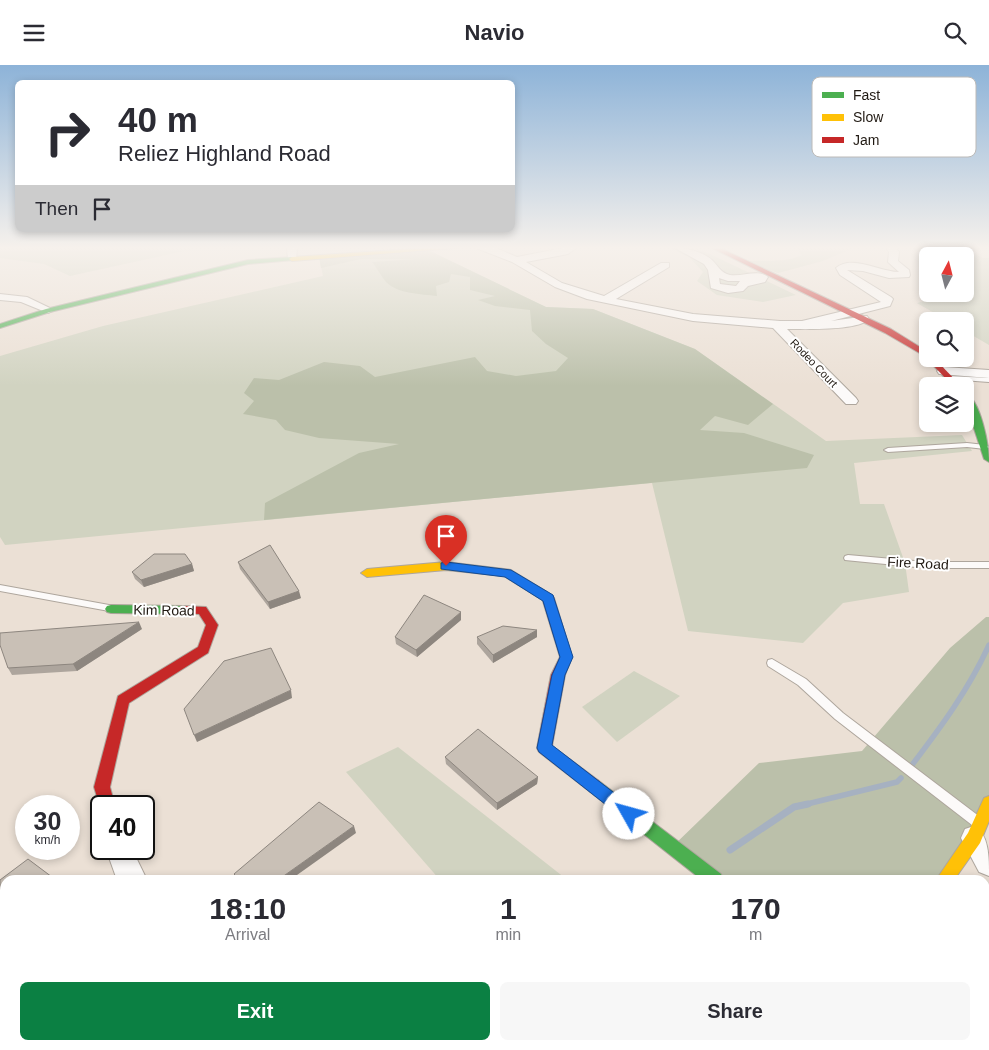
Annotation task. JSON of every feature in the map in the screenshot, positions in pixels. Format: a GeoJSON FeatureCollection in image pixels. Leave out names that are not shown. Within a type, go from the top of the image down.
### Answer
{"type":"FeatureCollection","features":[{"type":"Feature","properties":{"kind":"street"},"geometry":{"type":"LineString","coordinates":[[0,326],[48,310],[113,294]]}},
{"type":"Feature","properties":{"kind":"street"},"geometry":{"type":"LineString","coordinates":[[584,294],[668,314],[726,322],[802,325],[863,319]]}},
{"type":"Feature","properties":{"kind":"street"},"geometry":{"type":"LineString","coordinates":[[606,300],[616,294]]}},
{"type":"Feature","properties":{"kind":"street"},"geometry":{"type":"LineString","coordinates":[[807,294],[888,331],[919,351]]}},
{"type":"Feature","properties":{"kind":"street"},"geometry":{"type":"LineString","coordinates":[[828,322],[849,313],[886,304],[887,299],[879,294]]}},
{"type":"Feature","properties":{"kind":"street"},"geometry":{"type":"LineString","coordinates":[[0,297],[23,299],[48,310]]}},
{"type":"Feature","properties":{"kind":"street","name":"Rodeo Court"},"geometry":{"type":"LineString","coordinates":[[777,325],[851,401]]}},
{"type":"Feature","properties":{"kind":"street"},"geometry":{"type":"LineString","coordinates":[[939,367],[949,377]]}},
{"type":"Feature","properties":{"kind":"street"},"geometry":{"type":"LineString","coordinates":[[960,377],[989,374]]}},
{"type":"Feature","properties":{"kind":"street"},"geometry":{"type":"LineString","coordinates":[[974,411],[988,451]]}},
{"type":"Feature","properties":{"kind":"street"},"geometry":{"type":"LineString","coordinates":[[367,573],[446,566],[507,573],[548,598],[566,657],[558,675],[544,748],[709,875]]}},
{"type":"Feature","properties":{"kind":"street","name":"Kim Road"},"geometry":{"type":"LineString","coordinates":[[104,795],[102,787],[123,700],[203,650],[212,625],[202,611],[112,609]]}},
{"type":"Feature","properties":{"kind":"street"},"geometry":{"type":"LineString","coordinates":[[948,875],[981,835],[989,803]]}},
{"type":"Feature","properties":{"kind":"street"},"geometry":{"type":"LineString","coordinates":[[981,835],[989,863]]}},
{"type":"Feature","properties":{"kind":"street"},"geometry":{"type":"LineString","coordinates":[[122,860],[130,875]]}},
{"type":"Feature","properties":{"kind":"lane"},"geometry":{"type":"LineString","coordinates":[[974,379],[989,380]]}},
{"type":"Feature","properties":{"kind":"lane"},"geometry":{"type":"LineString","coordinates":[[888,450],[967,445],[988,451]]}},
{"type":"Feature","properties":{"kind":"lane","name":"Fire Road"},"geometry":{"type":"LineString","coordinates":[[848,558],[926,565],[989,565]]}},
{"type":"Feature","properties":{"kind":"lane","name":"Kim Road"},"geometry":{"type":"LineString","coordinates":[[0,588],[112,609]]}},
{"type":"Feature","properties":{"kind":"lane"},"geometry":{"type":"LineString","coordinates":[[772,663],[802,682],[839,716],[981,835]]}},
{"type":"Feature","properties":{"kind":"green space"},"geometry":{"type":"Polygon","coordinates":[[[244,294],[519,294],[546,307],[593,309],[695,349],[826,441],[962,435],[972,451],[854,463],[860,504],[884,504],[905,563],[909,592],[843,603],[803,643],[688,631],[652,483],[5,545],[0,537],[0,356],[103,326],[244,294]]]}},
{"type":"Feature","properties":{"kind":"green space"},"geometry":{"type":"Polygon","coordinates":[[[417,294],[437,294],[437,296],[417,294]]]}},
{"type":"Feature","properties":{"kind":"green space"},"geometry":{"type":"Polygon","coordinates":[[[487,294],[519,294],[546,307],[593,309],[695,349],[773,404],[748,425],[715,416],[700,430],[744,433],[814,455],[807,468],[264,520],[265,503],[359,453],[399,444],[319,438],[285,430],[276,420],[243,414],[254,401],[244,393],[254,378],[279,380],[324,362],[360,366],[375,377],[475,357],[487,371],[516,376],[556,371],[568,358],[546,344],[532,331],[530,310],[495,306],[478,300],[495,296],[487,294]]]}},
{"type":"Feature","properties":{"kind":"green space"},"geometry":{"type":"Polygon","coordinates":[[[716,294],[796,295],[763,302],[716,294]]]}},
{"type":"Feature","properties":{"kind":"green space"},"geometry":{"type":"Polygon","coordinates":[[[974,294],[989,294],[989,345],[974,336],[974,312],[932,312],[917,303],[974,303],[974,294]]]}},
{"type":"Feature","properties":{"kind":"green space"},"geometry":{"type":"Polygon","coordinates":[[[986,617],[989,617],[989,803],[947,875],[708,875],[672,847],[759,763],[862,751],[950,648],[986,617]]]}},
{"type":"Feature","properties":{"kind":"green space"},"geometry":{"type":"Polygon","coordinates":[[[634,671],[680,696],[617,742],[582,707],[634,671]]]}},
{"type":"Feature","properties":{"kind":"green space"},"geometry":{"type":"Polygon","coordinates":[[[398,747],[561,875],[436,875],[346,772],[398,747]]]}},
{"type":"Feature","properties":{"kind":"building"},"geometry":{"type":"Polygon","coordinates":[[[270,545],[299,591],[268,602],[238,562],[270,545]]]}},
{"type":"Feature","properties":{"kind":"building"},"geometry":{"type":"Polygon","coordinates":[[[154,554],[185,554],[192,564],[141,580],[132,572],[154,554]]]}},
{"type":"Feature","properties":{"kind":"building"},"geometry":{"type":"Polygon","coordinates":[[[424,595],[461,612],[416,650],[395,637],[424,595]]]}},
{"type":"Feature","properties":{"kind":"building"},"geometry":{"type":"Polygon","coordinates":[[[139,622],[73,664],[8,668],[0,645],[0,633],[139,622]]]}},
{"type":"Feature","properties":{"kind":"building"},"geometry":{"type":"Polygon","coordinates":[[[503,626],[537,630],[493,655],[477,637],[503,626]]]}},
{"type":"Feature","properties":{"kind":"building"},"geometry":{"type":"Polygon","coordinates":[[[271,648],[291,690],[194,735],[184,709],[224,661],[271,648]]]}},
{"type":"Feature","properties":{"kind":"building"},"geometry":{"type":"Polygon","coordinates":[[[478,729],[538,777],[497,803],[445,757],[478,729]]]}},
{"type":"Feature","properties":{"kind":"building"},"geometry":{"type":"Polygon","coordinates":[[[319,802],[354,826],[285,875],[234,874],[319,802]]]}},
{"type":"Feature","properties":{"kind":"building"},"geometry":{"type":"Polygon","coordinates":[[[29,860],[49,875],[7,875],[29,860]]]}},
{"type":"Feature","properties":{"kind":"waterway"},"geometry":{"type":"LineString","coordinates":[[912,765],[944,722],[989,645]]}},
{"type":"Feature","properties":{"kind":"waterway"},"geometry":{"type":"LineString","coordinates":[[803,805],[897,782],[901,778]]}},
{"type":"Feature","properties":{"kind":"waterway"},"geometry":{"type":"LineString","coordinates":[[730,850],[794,807],[808,804]]}},
{"type":"Feature","properties":{"kind":"traffic: fast"},"geometry":{"type":"LineString","coordinates":[[0,326],[48,310],[115,294]]}},
{"type":"Feature","properties":{"kind":"traffic: fast"},"geometry":{"type":"LineString","coordinates":[[974,412],[989,459]]}},
{"type":"Feature","properties":{"kind":"traffic: fast"},"geometry":{"type":"LineString","coordinates":[[111,609],[183,610]]}},
{"type":"Feature","properties":{"kind":"traffic: fast"},"geometry":{"type":"LineString","coordinates":[[594,786],[709,875]]}},
{"type":"Feature","properties":{"kind":"traffic: slow"},"geometry":{"type":"LineString","coordinates":[[367,573],[446,566],[507,573],[548,598]]}},
{"type":"Feature","properties":{"kind":"traffic: slow"},"geometry":{"type":"LineString","coordinates":[[948,875],[974,838],[989,803]]}},
{"type":"Feature","properties":{"kind":"traffic: jam"},"geometry":{"type":"LineString","coordinates":[[811,294],[888,331],[919,350]]}},
{"type":"Feature","properties":{"kind":"traffic: jam"},"geometry":{"type":"LineString","coordinates":[[939,367],[948,377]]}},
{"type":"Feature","properties":{"kind":"traffic: jam"},"geometry":{"type":"LineString","coordinates":[[548,598],[566,657],[558,675],[544,748],[594,786]]}},
{"type":"Feature","properties":{"kind":"traffic: jam"},"geometry":{"type":"LineString","coordinates":[[104,795],[102,787],[123,700],[203,650],[212,625],[202,610],[183,610]]}},
{"type":"Feature","properties":{"kind":"route"},"geometry":{"type":"LineString","coordinates":[[446,566],[507,573],[548,598],[566,657],[558,675],[544,748],[629,814]]}}]}
